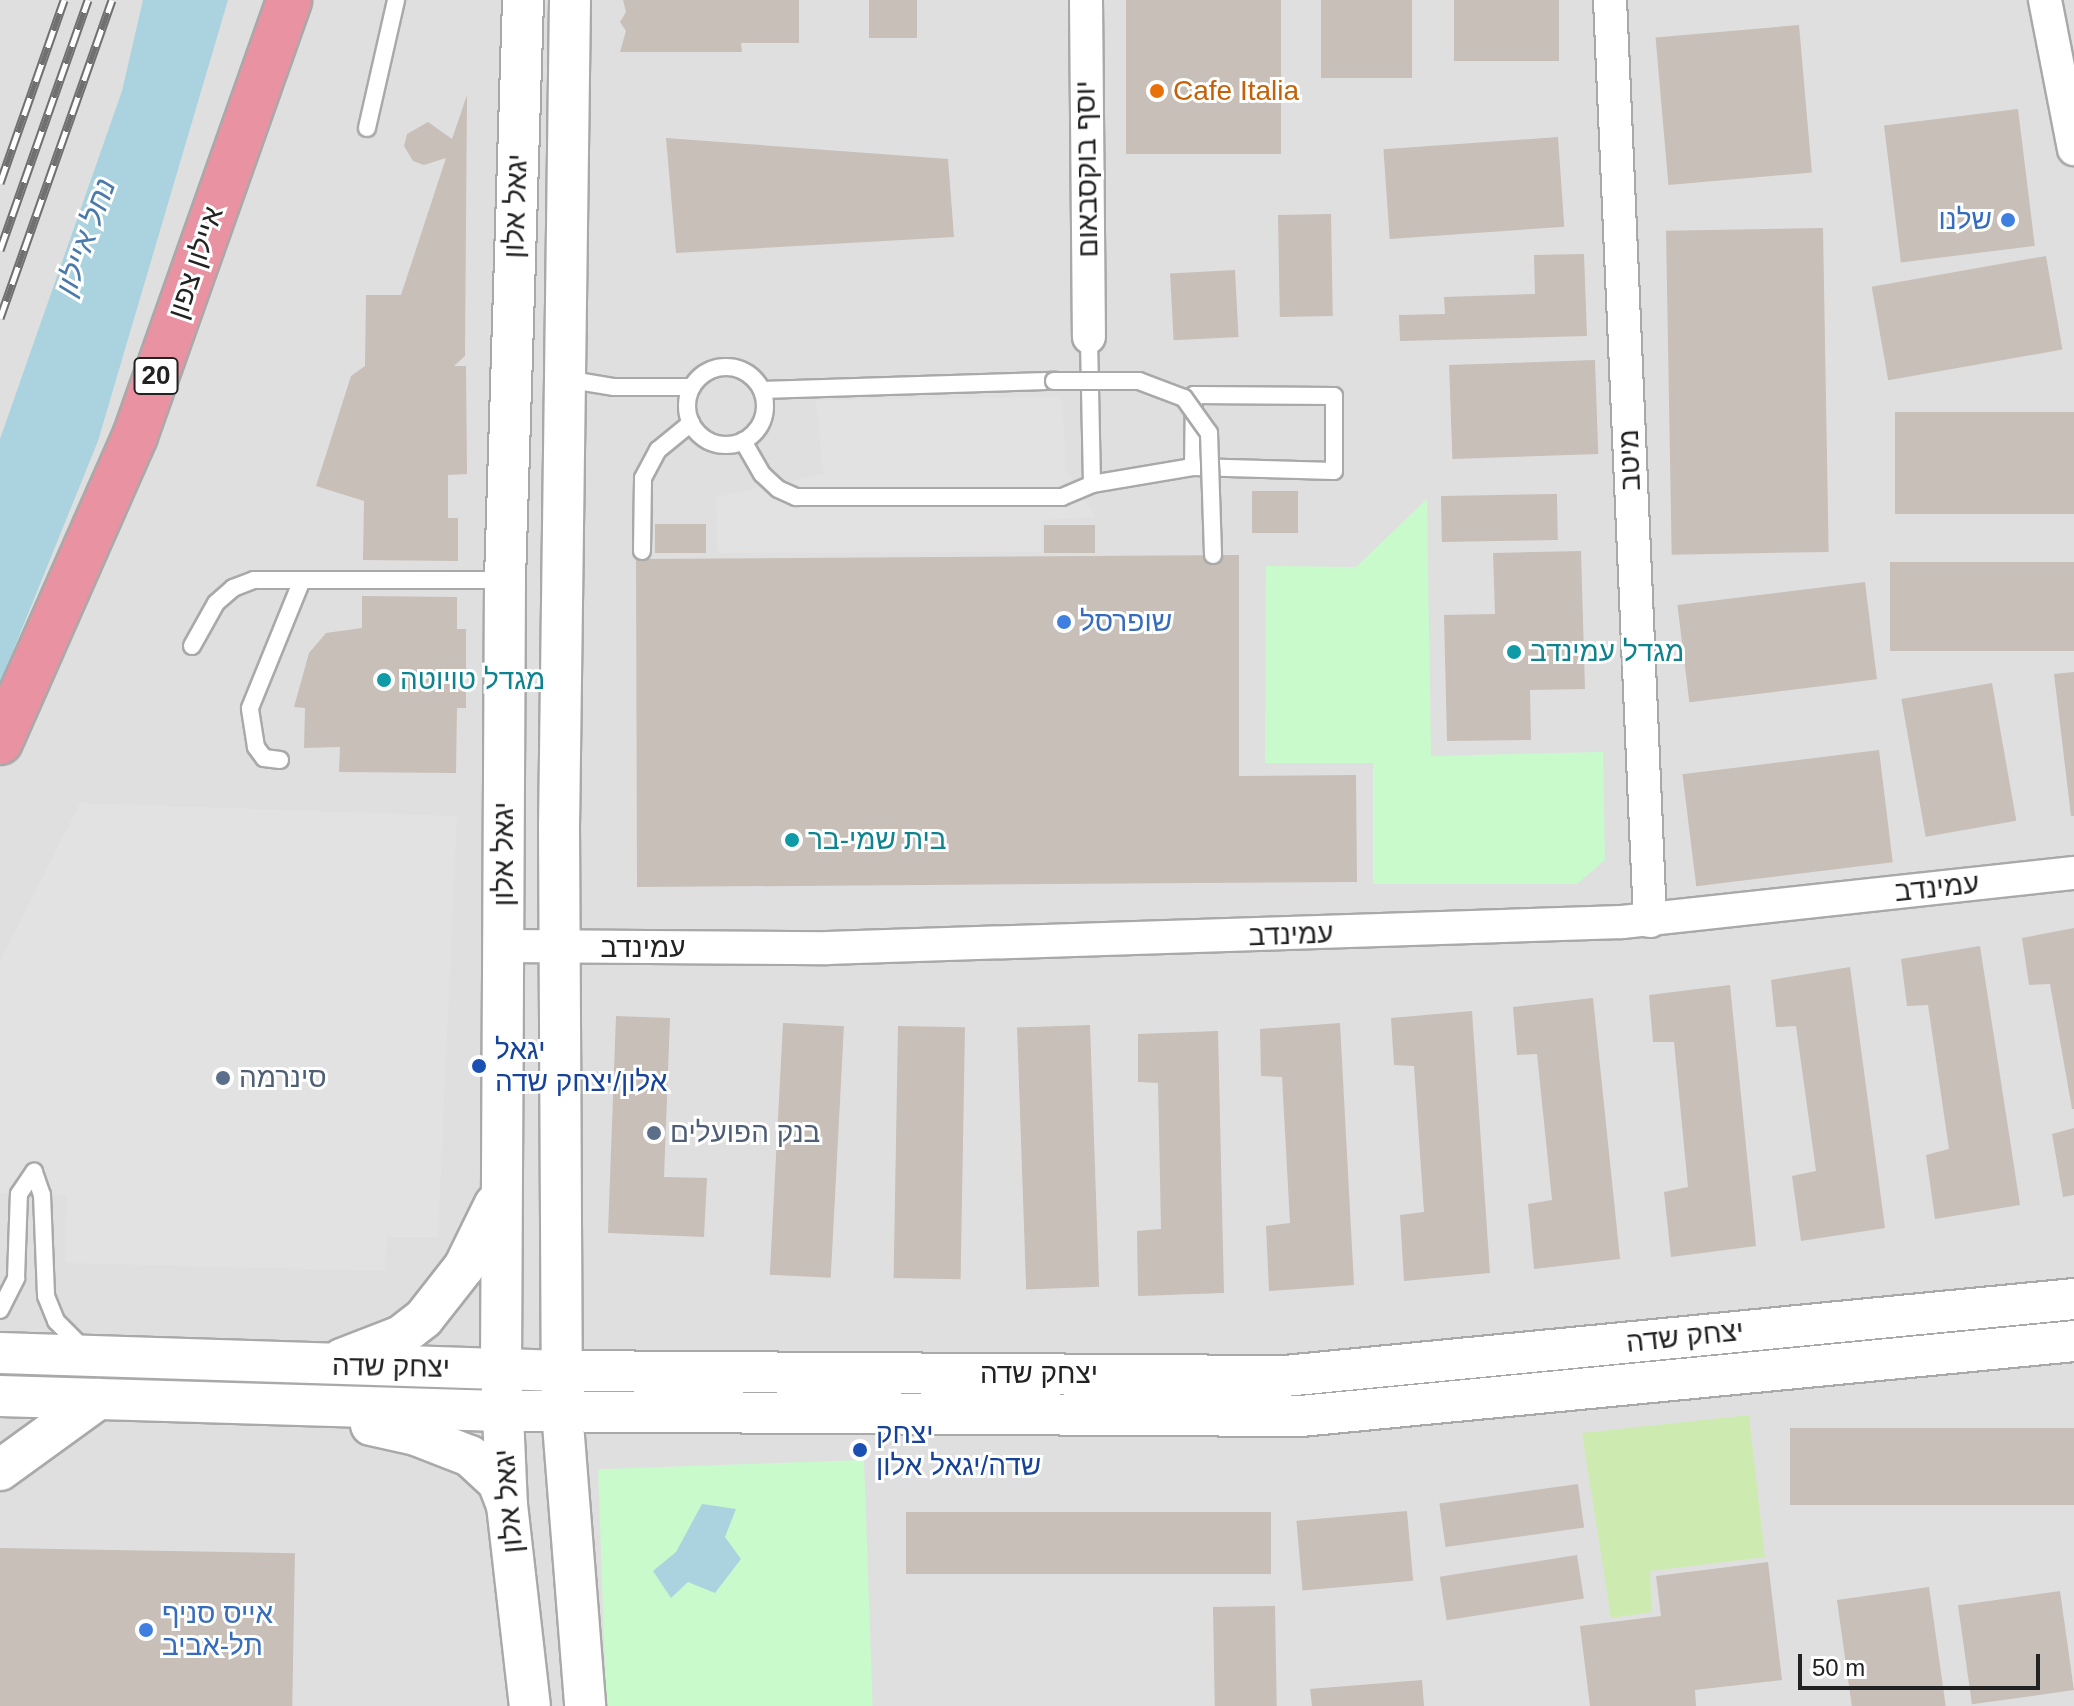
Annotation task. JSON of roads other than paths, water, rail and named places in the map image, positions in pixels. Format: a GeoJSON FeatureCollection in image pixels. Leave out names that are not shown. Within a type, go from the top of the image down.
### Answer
{"type":"FeatureCollection","features":[{"type":"Feature","properties":{"kind":"highway","name":"איילון צפון"},"geometry":{"type":"LineString","coordinates":[[0,742],[56,624],[135,436],[289,0]]}},
{"type":"Feature","properties":{"kind":"street","name":"יגאל אלון"},"geometry":{"type":"LineString","coordinates":[[523,0],[505,580],[501,1369],[507,1505],[530,1706]]}},
{"type":"Feature","properties":{"kind":"street","name":"יגאל אלון"},"geometry":{"type":"LineString","coordinates":[[570,0],[559,948],[562,1411],[585,1706]]}},
{"type":"Feature","properties":{"kind":"street","name":"יוסף בוקסבאום"},"geometry":{"type":"LineString","coordinates":[[1086,0],[1089,337]]}},
{"type":"Feature","properties":{"kind":"street","name":"מיטב"},"geometry":{"type":"LineString","coordinates":[[1610,0],[1650,921]]}},
{"type":"Feature","properties":{"kind":"street"},"geometry":{"type":"LineString","coordinates":[[2045,0],[2074,149]]}},
{"type":"Feature","properties":{"kind":"street","name":"עמינדב"},"geometry":{"type":"LineString","coordinates":[[505,946],[1081,942],[1650,921],[2074,873]]}},
{"type":"Feature","properties":{"kind":"street"},"geometry":{"type":"LineString","coordinates":[[318,1367],[379,1347],[424,1318],[464,1267],[501,1189]]}},
{"type":"Feature","properties":{"kind":"street","name":"יצחק שדה"},"geometry":{"type":"LineString","coordinates":[[0,1353],[318,1367],[1285,1376],[2074,1299]]}},
{"type":"Feature","properties":{"kind":"street","name":"יצחק שדה"},"geometry":{"type":"LineString","coordinates":[[0,1396],[502,1411],[1301,1416],[2074,1341]]}},
{"type":"Feature","properties":{"kind":"street"},"geometry":{"type":"LineString","coordinates":[[0,1470],[98,1399]]}},
{"type":"Feature","properties":{"kind":"street"},"geometry":{"type":"LineString","coordinates":[[248,1405],[400,1430],[455,1449],[487,1468],[507,1505]]}},
{"type":"Feature","properties":{"kind":"lane"},"geometry":{"type":"LineString","coordinates":[[367,128],[396,0]]}},
{"type":"Feature","properties":{"kind":"lane"},"geometry":{"type":"LineString","coordinates":[[1089,337],[1092,484]]}},
{"type":"Feature","properties":{"kind":"lane"},"geometry":{"type":"LineString","coordinates":[[743,441],[707,440],[691,423],[687,399],[692,387],[710,370],[734,367],[762,390],[1139,381],[1184,398],[1209,433],[1213,555]]}},
{"type":"Feature","properties":{"kind":"lane"},"geometry":{"type":"LineString","coordinates":[[564,379],[614,387],[692,387]]}},
{"type":"Feature","properties":{"kind":"lane"},"geometry":{"type":"LineString","coordinates":[[743,441],[764,413],[762,390]]}},
{"type":"Feature","properties":{"kind":"lane"},"geometry":{"type":"LineString","coordinates":[[743,441],[762,474],[778,489],[796,497],[1062,497],[1092,484],[1193,467],[1334,471],[1334,396],[1194,395],[1193,467]]}},
{"type":"Feature","properties":{"kind":"lane"},"geometry":{"type":"LineString","coordinates":[[642,551],[643,478],[658,450],[691,423]]}},
{"type":"Feature","properties":{"kind":"lane"},"geometry":{"type":"LineString","coordinates":[[192,646],[216,603],[233,588],[254,580],[505,580]]}},
{"type":"Feature","properties":{"kind":"lane"},"geometry":{"type":"LineString","coordinates":[[280,760],[264,758],[256,747],[250,708],[302,580]]}},
{"type":"Feature","properties":{"kind":"lane"},"geometry":{"type":"LineString","coordinates":[[0,1310],[16,1278],[19,1194],[34,1172],[42,1195],[46,1296],[66,1336],[98,1357]]}},
{"type":"Feature","properties":{"kind":"water","name":"נחל איילון"},"geometry":{"type":"Polygon","coordinates":[[[143,0],[228,0],[98,441],[0,683],[0,439],[122,91],[143,0]]]}},
{"type":"Feature","properties":{"kind":"water"},"geometry":{"type":"Polygon","coordinates":[[[702,1504],[736,1509],[725,1537],[741,1559],[715,1593],[688,1582],[671,1598],[653,1571],[676,1552],[702,1504]]]}},
{"type":"Feature","properties":{"kind":"railway"},"geometry":{"type":"LineString","coordinates":[[0,183],[64,0]]}},
{"type":"Feature","properties":{"kind":"railway"},"geometry":{"type":"LineString","coordinates":[[0,250],[88,0]]}},
{"type":"Feature","properties":{"kind":"railway"},"geometry":{"type":"LineString","coordinates":[[0,318],[112,0]]}},
{"type":"Feature","properties":{"kind":"place","name":"Cafe Italia"},"geometry":{"type":"Point","coordinates":[1157,91]}},
{"type":"Feature","properties":{"kind":"place","name":"שלנו"},"geometry":{"type":"Point","coordinates":[2008,220]}},
{"type":"Feature","properties":{"kind":"place","name":"שופרסל"},"geometry":{"type":"Point","coordinates":[1064,622]}},
{"type":"Feature","properties":{"kind":"place","name":"מגדל עמינדב"},"geometry":{"type":"Point","coordinates":[1514,652]}},
{"type":"Feature","properties":{"kind":"place","name":"מגדל טויוטה"},"geometry":{"type":"Point","coordinates":[384,680]}},
{"type":"Feature","properties":{"kind":"place","name":"בית שמי-בר"},"geometry":{"type":"Point","coordinates":[792,840]}},
{"type":"Feature","properties":{"kind":"place","name":"יגאל אלון/יצחק שדה"},"geometry":{"type":"Point","coordinates":[479,1066]}},
{"type":"Feature","properties":{"kind":"place","name":"סינרמה"},"geometry":{"type":"Point","coordinates":[223,1078]}},
{"type":"Feature","properties":{"kind":"place","name":"בנק הפועלים"},"geometry":{"type":"Point","coordinates":[654,1133]}},
{"type":"Feature","properties":{"kind":"place","name":"יצחק שדה/יגאל אלון"},"geometry":{"type":"Point","coordinates":[860,1450]}},
{"type":"Feature","properties":{"kind":"place","name":"אייס סניף תל-אביב"},"geometry":{"type":"Point","coordinates":[146,1630]}}]}
